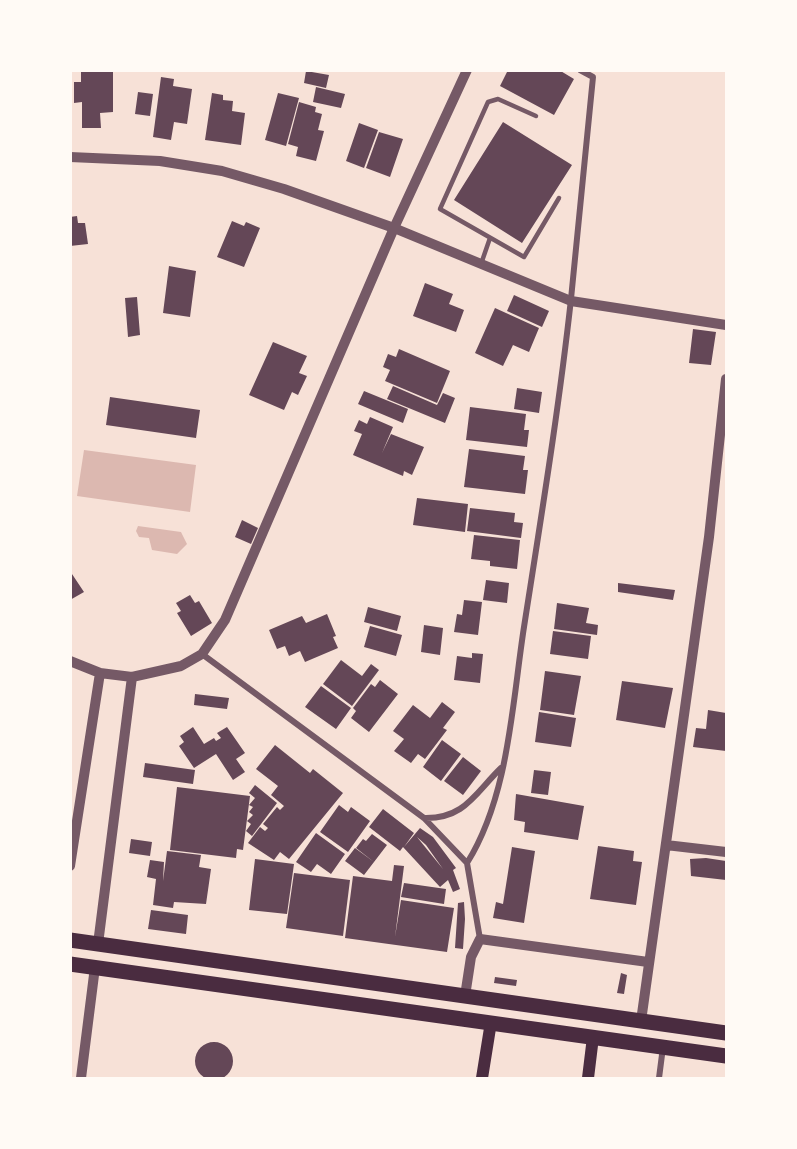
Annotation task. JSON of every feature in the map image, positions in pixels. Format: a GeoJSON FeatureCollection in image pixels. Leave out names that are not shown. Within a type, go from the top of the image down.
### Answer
{"type":"FeatureCollection","features":[{"type":"Feature","properties":{"kind":"highway"},"geometry":{"type":"LineString","coordinates":[[70,940],[726,1033]]}},
{"type":"Feature","properties":{"kind":"highway"},"geometry":{"type":"LineString","coordinates":[[70,964],[726,1056]]}},
{"type":"Feature","properties":{"kind":"main road"},"geometry":{"type":"LineString","coordinates":[[482,1078],[491,1022]]}},
{"type":"Feature","properties":{"kind":"main road"},"geometry":{"type":"LineString","coordinates":[[588,1078],[593,1037]]}},
{"type":"Feature","properties":{"kind":"street"},"geometry":{"type":"LineString","coordinates":[[70,661],[100,673],[132,677],[181,666],[202,654],[225,620],[394,228],[467,70]]}},
{"type":"Feature","properties":{"kind":"street"},"geometry":{"type":"LineString","coordinates":[[467,863],[492,813],[512,715],[571,301],[594,74],[580,70]]}},
{"type":"Feature","properties":{"kind":"street"},"geometry":{"type":"LineString","coordinates":[[70,157],[160,161],[222,171],[284,189],[394,228],[571,301],[726,325]]}},
{"type":"Feature","properties":{"kind":"street"},"geometry":{"type":"LineString","coordinates":[[641,1021],[709,537],[726,379]]}},
{"type":"Feature","properties":{"kind":"street"},"geometry":{"type":"LineString","coordinates":[[202,654],[424,818],[467,863],[480,939],[471,957],[465,996]]}},
{"type":"Feature","properties":{"kind":"street"},"geometry":{"type":"LineString","coordinates":[[70,866],[100,673]]}},
{"type":"Feature","properties":{"kind":"street"},"geometry":{"type":"LineString","coordinates":[[98,944],[132,677]]}},
{"type":"Feature","properties":{"kind":"street"},"geometry":{"type":"LineString","coordinates":[[424,818],[440,819],[460,811],[501,768]]}},
{"type":"Feature","properties":{"kind":"street"},"geometry":{"type":"LineString","coordinates":[[666,844],[726,852]]}},
{"type":"Feature","properties":{"kind":"street"},"geometry":{"type":"LineString","coordinates":[[480,939],[648,962]]}},
{"type":"Feature","properties":{"kind":"street"},"geometry":{"type":"LineString","coordinates":[[81,1078],[95,967]]}},
{"type":"Feature","properties":{"kind":"street"},"geometry":{"type":"LineString","coordinates":[[659,1078],[663,1047]]}},
{"type":"Feature","properties":{"kind":"lane"},"geometry":{"type":"LineString","coordinates":[[536,116],[498,99],[488,102],[440,209],[524,257],[559,198]]}},
{"type":"Feature","properties":{"kind":"lane"},"geometry":{"type":"LineString","coordinates":[[481,264],[490,237]]}},
{"type":"Feature","properties":{"kind":"shaded area"},"geometry":{"type":"Polygon","coordinates":[[[84,450],[196,465],[190,512],[77,496],[84,450]]]}},
{"type":"Feature","properties":{"kind":"shaded area"},"geometry":{"type":"Polygon","coordinates":[[[138,526],[181,532],[187,544],[177,554],[152,550],[149,538],[139,537],[136,531],[138,526]]]}},
{"type":"Feature","properties":{"kind":"building"},"geometry":{"type":"Polygon","coordinates":[[[81,70],[113,70],[113,112],[100,113],[101,128],[82,128],[82,102],[74,103],[74,82],[81,82],[81,70]]]}},
{"type":"Feature","properties":{"kind":"building"},"geometry":{"type":"Polygon","coordinates":[[[508,70],[559,70],[574,79],[554,115],[500,86],[508,70]]]}},
{"type":"Feature","properties":{"kind":"building"},"geometry":{"type":"Polygon","coordinates":[[[306,71],[329,75],[326,88],[304,83],[306,71]]]}},
{"type":"Feature","properties":{"kind":"building"},"geometry":{"type":"Polygon","coordinates":[[[161,77],[174,79],[173,86],[192,89],[187,124],[174,122],[171,140],[153,137],[161,77]]]}},
{"type":"Feature","properties":{"kind":"building"},"geometry":{"type":"Polygon","coordinates":[[[316,87],[345,94],[341,108],[313,102],[316,87]]]}},
{"type":"Feature","properties":{"kind":"building"},"geometry":{"type":"Polygon","coordinates":[[[138,92],[153,94],[150,116],[135,114],[138,92]]]}},
{"type":"Feature","properties":{"kind":"building"},"geometry":{"type":"Polygon","coordinates":[[[212,93],[223,95],[223,100],[233,101],[232,111],[245,113],[241,145],[205,140],[212,93]]]}},
{"type":"Feature","properties":{"kind":"building"},"geometry":{"type":"Polygon","coordinates":[[[278,93],[299,98],[286,146],[265,140],[278,93]]]}},
{"type":"Feature","properties":{"kind":"building"},"geometry":{"type":"Polygon","coordinates":[[[299,102],[316,107],[315,112],[322,114],[318,130],[324,131],[316,161],[296,156],[298,147],[288,144],[299,102]]]}},
{"type":"Feature","properties":{"kind":"building"},"geometry":{"type":"Polygon","coordinates":[[[503,122],[572,165],[522,243],[454,200],[503,122]]]}},
{"type":"Feature","properties":{"kind":"building"},"geometry":{"type":"Polygon","coordinates":[[[359,123],[378,130],[364,168],[346,161],[359,123]]]}},
{"type":"Feature","properties":{"kind":"building"},"geometry":{"type":"Polygon","coordinates":[[[379,132],[403,139],[390,177],[366,168],[379,132]]]}},
{"type":"Feature","properties":{"kind":"building"},"geometry":{"type":"Polygon","coordinates":[[[77,216],[78,223],[85,223],[88,244],[70,246],[70,217],[77,216]]]}},
{"type":"Feature","properties":{"kind":"building"},"geometry":{"type":"Polygon","coordinates":[[[232,221],[244,226],[246,222],[260,228],[244,267],[217,257],[232,221]]]}},
{"type":"Feature","properties":{"kind":"building"},"geometry":{"type":"Polygon","coordinates":[[[169,266],[196,271],[190,317],[163,313],[169,266]]]}},
{"type":"Feature","properties":{"kind":"building"},"geometry":{"type":"Polygon","coordinates":[[[425,283],[453,294],[449,304],[464,310],[456,332],[413,316],[425,283]]]}},
{"type":"Feature","properties":{"kind":"building"},"geometry":{"type":"Polygon","coordinates":[[[514,295],[549,311],[542,327],[507,311],[514,295]]]}},
{"type":"Feature","properties":{"kind":"building"},"geometry":{"type":"Polygon","coordinates":[[[137,297],[140,335],[128,337],[125,298],[137,297]]]}},
{"type":"Feature","properties":{"kind":"building"},"geometry":{"type":"Polygon","coordinates":[[[495,308],[539,328],[529,352],[513,345],[503,366],[475,353],[495,308]]]}},
{"type":"Feature","properties":{"kind":"building"},"geometry":{"type":"Polygon","coordinates":[[[693,329],[716,332],[711,365],[689,363],[693,329]]]}},
{"type":"Feature","properties":{"kind":"building"},"geometry":{"type":"Polygon","coordinates":[[[273,342],[307,356],[299,373],[307,376],[298,395],[292,392],[284,410],[249,395],[273,342]]]}},
{"type":"Feature","properties":{"kind":"building"},"geometry":{"type":"Polygon","coordinates":[[[399,349],[450,371],[437,403],[385,381],[390,370],[383,367],[388,354],[396,357],[399,349]]]}},
{"type":"Feature","properties":{"kind":"building"},"geometry":{"type":"Polygon","coordinates":[[[393,386],[437,405],[443,393],[455,398],[445,423],[387,399],[393,386]]]}},
{"type":"Feature","properties":{"kind":"building"},"geometry":{"type":"Polygon","coordinates":[[[517,388],[542,392],[539,413],[514,409],[517,388]]]}},
{"type":"Feature","properties":{"kind":"building"},"geometry":{"type":"Polygon","coordinates":[[[364,391],[408,409],[403,423],[358,404],[364,391]]]}},
{"type":"Feature","properties":{"kind":"building"},"geometry":{"type":"Polygon","coordinates":[[[110,397],[200,410],[196,438],[106,425],[110,397]]]}},
{"type":"Feature","properties":{"kind":"building"},"geometry":{"type":"Polygon","coordinates":[[[470,407],[526,414],[524,430],[529,430],[527,447],[466,440],[470,407]]]}},
{"type":"Feature","properties":{"kind":"building"},"geometry":{"type":"Polygon","coordinates":[[[370,417],[393,427],[382,453],[391,434],[424,447],[412,475],[404,471],[403,476],[353,455],[362,434],[354,431],[359,420],[367,424],[370,417]]]}},
{"type":"Feature","properties":{"kind":"building"},"geometry":{"type":"Polygon","coordinates":[[[469,449],[525,456],[523,470],[528,470],[525,494],[464,487],[469,449]]]}},
{"type":"Feature","properties":{"kind":"building"},"geometry":{"type":"Polygon","coordinates":[[[417,498],[468,504],[465,532],[413,525],[417,498]]]}},
{"type":"Feature","properties":{"kind":"building"},"geometry":{"type":"Polygon","coordinates":[[[470,508],[515,513],[514,522],[523,523],[521,538],[467,531],[470,508]]]}},
{"type":"Feature","properties":{"kind":"building"},"geometry":{"type":"Polygon","coordinates":[[[242,520],[258,528],[251,544],[235,537],[242,520]]]}},
{"type":"Feature","properties":{"kind":"building"},"geometry":{"type":"Polygon","coordinates":[[[474,535],[520,540],[517,569],[490,566],[490,561],[471,559],[474,535]]]}},
{"type":"Feature","properties":{"kind":"building"},"geometry":{"type":"Polygon","coordinates":[[[70,571],[84,592],[70,600],[70,571]]]}},
{"type":"Feature","properties":{"kind":"building"},"geometry":{"type":"Polygon","coordinates":[[[486,580],[509,583],[507,603],[483,600],[486,580]]]}},
{"type":"Feature","properties":{"kind":"building"},"geometry":{"type":"Polygon","coordinates":[[[618,583],[675,590],[673,600],[618,592],[618,583]]]}},
{"type":"Feature","properties":{"kind":"building"},"geometry":{"type":"Polygon","coordinates":[[[190,595],[195,603],[199,601],[212,623],[191,636],[177,613],[181,611],[176,603],[190,595]]]}},
{"type":"Feature","properties":{"kind":"building"},"geometry":{"type":"Polygon","coordinates":[[[464,600],[482,602],[478,635],[454,632],[457,614],[462,615],[464,600]]]}},
{"type":"Feature","properties":{"kind":"building"},"geometry":{"type":"Polygon","coordinates":[[[557,603],[589,608],[586,623],[598,625],[597,635],[554,629],[557,603]]]}},
{"type":"Feature","properties":{"kind":"building"},"geometry":{"type":"Polygon","coordinates":[[[368,607],[401,616],[397,631],[364,622],[368,607]]]}},
{"type":"Feature","properties":{"kind":"building"},"geometry":{"type":"Polygon","coordinates":[[[327,614],[338,648],[305,662],[300,651],[289,656],[285,646],[277,649],[269,630],[302,616],[306,623],[327,614]]]}},
{"type":"Feature","properties":{"kind":"building"},"geometry":{"type":"Polygon","coordinates":[[[424,625],[443,628],[440,655],[421,652],[424,625]]]}},
{"type":"Feature","properties":{"kind":"building"},"geometry":{"type":"Polygon","coordinates":[[[370,626],[402,635],[396,656],[364,647],[370,626]]]}},
{"type":"Feature","properties":{"kind":"building"},"geometry":{"type":"Polygon","coordinates":[[[553,631],[591,636],[588,659],[550,654],[553,631]]]}},
{"type":"Feature","properties":{"kind":"building"},"geometry":{"type":"Polygon","coordinates":[[[472,653],[483,654],[480,683],[454,680],[457,656],[472,658],[472,653]]]}},
{"type":"Feature","properties":{"kind":"building"},"geometry":{"type":"Polygon","coordinates":[[[341,660],[362,676],[371,664],[379,670],[352,706],[323,684],[341,660]]]}},
{"type":"Feature","properties":{"kind":"building"},"geometry":{"type":"Polygon","coordinates":[[[545,671],[581,676],[574,715],[540,710],[545,671]]]}},
{"type":"Feature","properties":{"kind":"building"},"geometry":{"type":"Polygon","coordinates":[[[380,680],[398,694],[369,732],[351,718],[356,711],[353,708],[371,684],[375,687],[380,680]]]}},
{"type":"Feature","properties":{"kind":"building"},"geometry":{"type":"Polygon","coordinates":[[[622,681],[673,688],[665,728],[616,720],[622,681]]]}},
{"type":"Feature","properties":{"kind":"building"},"geometry":{"type":"Polygon","coordinates":[[[321,686],[351,708],[336,729],[305,707],[321,686]]]}},
{"type":"Feature","properties":{"kind":"building"},"geometry":{"type":"Polygon","coordinates":[[[195,694],[229,698],[227,709],[194,705],[195,694]]]}},
{"type":"Feature","properties":{"kind":"building"},"geometry":{"type":"Polygon","coordinates":[[[442,702],[455,712],[443,728],[447,730],[425,759],[418,754],[411,763],[394,751],[404,739],[393,731],[413,705],[430,718],[442,702]]]}},
{"type":"Feature","properties":{"kind":"building"},"geometry":{"type":"Polygon","coordinates":[[[708,710],[726,713],[726,751],[693,747],[696,728],[706,729],[708,710]]]}},
{"type":"Feature","properties":{"kind":"building"},"geometry":{"type":"Polygon","coordinates":[[[539,712],[576,718],[571,747],[535,742],[539,712]]]}},
{"type":"Feature","properties":{"kind":"building"},"geometry":{"type":"Polygon","coordinates":[[[193,727],[204,744],[214,738],[216,741],[221,738],[217,733],[227,727],[245,753],[236,759],[245,772],[233,780],[216,754],[194,768],[179,746],[184,742],[180,736],[193,727]]]}},
{"type":"Feature","properties":{"kind":"building"},"geometry":{"type":"Polygon","coordinates":[[[442,740],[461,754],[441,781],[423,767],[442,740]]]}},
{"type":"Feature","properties":{"kind":"building"},"geometry":{"type":"Polygon","coordinates":[[[275,745],[310,773],[313,769],[343,793],[289,859],[280,852],[274,860],[248,843],[260,827],[265,831],[268,828],[263,824],[277,807],[280,810],[284,806],[271,795],[278,786],[256,769],[275,745]]]}},
{"type":"Feature","properties":{"kind":"building"},"geometry":{"type":"Polygon","coordinates":[[[463,757],[481,771],[463,795],[444,781],[463,757]]]}},
{"type":"Feature","properties":{"kind":"building"},"geometry":{"type":"Polygon","coordinates":[[[145,763],[195,770],[193,784],[143,777],[145,763]]]}},
{"type":"Feature","properties":{"kind":"building"},"geometry":{"type":"Polygon","coordinates":[[[534,770],[551,772],[548,795],[531,793],[534,770]]]}},
{"type":"Feature","properties":{"kind":"building"},"geometry":{"type":"Polygon","coordinates":[[[255,785],[277,803],[252,836],[246,831],[251,824],[247,821],[253,815],[249,812],[253,807],[249,805],[255,798],[249,793],[255,785]]]}},
{"type":"Feature","properties":{"kind":"building"},"geometry":{"type":"Polygon","coordinates":[[[177,787],[250,796],[243,850],[237,849],[236,858],[170,850],[177,787]]]}},
{"type":"Feature","properties":{"kind":"building"},"geometry":{"type":"Polygon","coordinates":[[[516,794],[584,806],[578,840],[524,832],[525,822],[514,820],[516,794]]]}},
{"type":"Feature","properties":{"kind":"building"},"geometry":{"type":"Polygon","coordinates":[[[339,805],[348,812],[351,807],[370,821],[348,852],[320,832],[339,805]]]}},
{"type":"Feature","properties":{"kind":"building"},"geometry":{"type":"Polygon","coordinates":[[[383,809],[414,833],[404,847],[420,828],[433,837],[456,868],[453,870],[460,889],[453,892],[448,880],[440,887],[403,847],[400,851],[369,827],[383,809]],[[417,837],[443,869],[426,845],[417,837]]]}},
{"type":"Feature","properties":{"kind":"building"},"geometry":{"type":"Polygon","coordinates":[[[316,833],[345,854],[331,874],[317,864],[311,872],[296,862],[316,833]]]}},
{"type":"Feature","properties":{"kind":"building"},"geometry":{"type":"Polygon","coordinates":[[[372,834],[387,845],[374,862],[356,848],[363,839],[366,841],[372,834]]]}},
{"type":"Feature","properties":{"kind":"building"},"geometry":{"type":"Polygon","coordinates":[[[131,839],[152,842],[150,856],[129,853],[131,839]]]}},
{"type":"Feature","properties":{"kind":"building"},"geometry":{"type":"Polygon","coordinates":[[[598,846],[634,851],[633,861],[642,862],[636,905],[590,899],[598,846]]]}},
{"type":"Feature","properties":{"kind":"building"},"geometry":{"type":"Polygon","coordinates":[[[512,847],[535,851],[524,923],[493,918],[496,902],[503,904],[512,847]]]}},
{"type":"Feature","properties":{"kind":"building"},"geometry":{"type":"Polygon","coordinates":[[[355,848],[374,862],[364,875],[345,861],[355,848]]]}},
{"type":"Feature","properties":{"kind":"building"},"geometry":{"type":"Polygon","coordinates":[[[167,851],[201,855],[199,867],[211,869],[206,904],[174,902],[173,908],[153,905],[156,879],[147,877],[150,860],[164,862],[163,881],[167,851]]]}},
{"type":"Feature","properties":{"kind":"building"},"geometry":{"type":"Polygon","coordinates":[[[706,858],[726,861],[726,880],[691,876],[690,859],[706,858]]]}},
{"type":"Feature","properties":{"kind":"building"},"geometry":{"type":"Polygon","coordinates":[[[255,859],[294,864],[287,914],[249,910],[255,859]]]}},
{"type":"Feature","properties":{"kind":"building"},"geometry":{"type":"Polygon","coordinates":[[[394,865],[404,866],[395,937],[401,900],[454,908],[447,952],[345,938],[353,876],[392,881],[394,865]]]}},
{"type":"Feature","properties":{"kind":"building"},"geometry":{"type":"Polygon","coordinates":[[[294,873],[350,880],[343,936],[286,928],[294,873]]]}},
{"type":"Feature","properties":{"kind":"building"},"geometry":{"type":"Polygon","coordinates":[[[404,883],[446,889],[444,904],[401,897],[404,883]]]}},
{"type":"Feature","properties":{"kind":"building"},"geometry":{"type":"Polygon","coordinates":[[[464,902],[463,949],[455,948],[458,903],[464,902]]]}},
{"type":"Feature","properties":{"kind":"building"},"geometry":{"type":"Polygon","coordinates":[[[151,910],[188,915],[186,934],[148,929],[151,910]]]}},
{"type":"Feature","properties":{"kind":"building"},"geometry":{"type":"Polygon","coordinates":[[[621,973],[627,975],[624,994],[617,993],[621,973]]]}},
{"type":"Feature","properties":{"kind":"building"},"geometry":{"type":"Polygon","coordinates":[[[495,977],[517,980],[516,986],[494,983],[495,977]]]}},
{"type":"Feature","properties":{"kind":"building"},"geometry":{"type":"Polygon","coordinates":[[[214,1042],[227,1048],[233,1061],[227,1074],[214,1080],[201,1074],[195,1061],[201,1048],[214,1042]]]}}]}
